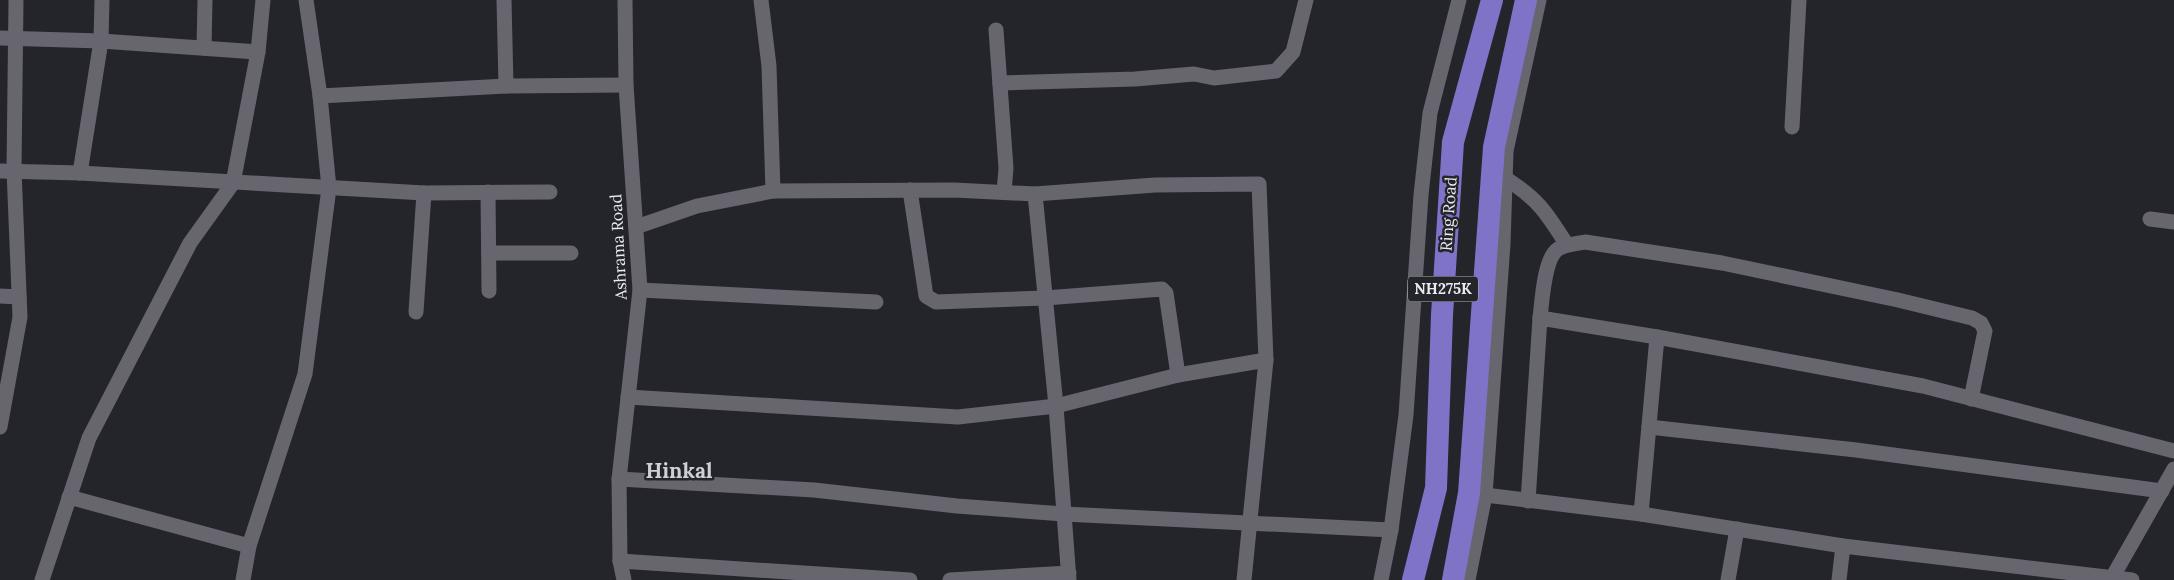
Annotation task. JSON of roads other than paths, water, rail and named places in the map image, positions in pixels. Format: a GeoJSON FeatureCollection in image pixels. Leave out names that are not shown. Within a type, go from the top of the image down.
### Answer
{"type":"FeatureCollection","features":[{"type":"Feature","properties":{"kind":"highway","name":"Ring Road"},"geometry":{"type":"LineString","coordinates":[[1412,580],[1436,488],[1442,315],[1453,142],[1492,0]]}},
{"type":"Feature","properties":{"kind":"highway","name":"NH275K"},"geometry":{"type":"LineString","coordinates":[[1453,580],[1477,494],[1494,147],[1526,0]]}},
{"type":"Feature","properties":{"kind":"street"},"geometry":{"type":"LineString","coordinates":[[0,427],[20,318],[7,171],[8,38],[16,0]]}},
{"type":"Feature","properties":{"kind":"street"},"geometry":{"type":"LineString","coordinates":[[80,173],[101,42],[102,0]]}},
{"type":"Feature","properties":{"kind":"street"},"geometry":{"type":"LineString","coordinates":[[204,48],[205,0]]}},
{"type":"Feature","properties":{"kind":"street"},"geometry":{"type":"LineString","coordinates":[[42,580],[88,438],[190,243],[233,183],[258,52],[263,0]]}},
{"type":"Feature","properties":{"kind":"street"},"geometry":{"type":"LineString","coordinates":[[243,580],[250,546],[305,374],[329,188],[320,96],[306,0]]}},
{"type":"Feature","properties":{"kind":"street"},"geometry":{"type":"LineString","coordinates":[[504,0],[506,86]]}},
{"type":"Feature","properties":{"kind":"street","name":"Ashrama Road"},"geometry":{"type":"LineString","coordinates":[[624,580],[620,561],[619,479],[640,290],[626,85],[625,0]]}},
{"type":"Feature","properties":{"kind":"street"},"geometry":{"type":"LineString","coordinates":[[761,0],[769,66],[773,191]]}},
{"type":"Feature","properties":{"kind":"street"},"geometry":{"type":"LineString","coordinates":[[1000,83],[1135,79],[1194,74],[1214,78],[1276,72],[1293,52],[1306,0]]}},
{"type":"Feature","properties":{"kind":"street"},"geometry":{"type":"LineString","coordinates":[[1381,580],[1391,530],[1406,415],[1421,195],[1430,113],[1459,0]]}},
{"type":"Feature","properties":{"kind":"street"},"geometry":{"type":"LineString","coordinates":[[1468,580],[1503,244],[1506,151],[1539,0]]}},
{"type":"Feature","properties":{"kind":"street"},"geometry":{"type":"LineString","coordinates":[[1792,127],[1799,0]]}},
{"type":"Feature","properties":{"kind":"street"},"geometry":{"type":"LineString","coordinates":[[996,30],[1006,168],[1004,192]]}},
{"type":"Feature","properties":{"kind":"street"},"geometry":{"type":"LineString","coordinates":[[8,38],[258,52]]}},
{"type":"Feature","properties":{"kind":"street"},"geometry":{"type":"LineString","coordinates":[[320,96],[506,86],[626,85]]}},
{"type":"Feature","properties":{"kind":"street"},"geometry":{"type":"LineString","coordinates":[[7,171],[80,173],[424,193],[550,192]]}},
{"type":"Feature","properties":{"kind":"street"},"geometry":{"type":"LineString","coordinates":[[1505,178],[1530,194],[1542,206],[1567,245]]}},
{"type":"Feature","properties":{"kind":"street"},"geometry":{"type":"LineString","coordinates":[[636,227],[697,206],[773,191],[910,190],[1035,194],[1155,185],[1260,184],[1266,360],[1244,580]]}},
{"type":"Feature","properties":{"kind":"street"},"geometry":{"type":"LineString","coordinates":[[910,190],[926,296],[936,302],[1045,298],[1162,289],[1166,293],[1178,375]]}},
{"type":"Feature","properties":{"kind":"street"},"geometry":{"type":"LineString","coordinates":[[488,192],[489,291]]}},
{"type":"Feature","properties":{"kind":"street"},"geometry":{"type":"LineString","coordinates":[[416,312],[424,193]]}},
{"type":"Feature","properties":{"kind":"street"},"geometry":{"type":"LineString","coordinates":[[950,580],[1069,576],[1056,406],[1035,194]]}},
{"type":"Feature","properties":{"kind":"street"},"geometry":{"type":"LineString","coordinates":[[2150,219],[2174,222]]}},
{"type":"Feature","properties":{"kind":"street"},"geometry":{"type":"LineString","coordinates":[[1528,501],[1540,318],[1548,262],[1556,250],[1567,245],[1585,242],[1722,263],[1898,300],[1972,318],[1981,323],[1985,331],[1971,399]]}},
{"type":"Feature","properties":{"kind":"street"},"geometry":{"type":"LineString","coordinates":[[489,253],[571,253]]}},
{"type":"Feature","properties":{"kind":"street"},"geometry":{"type":"LineString","coordinates":[[640,290],[876,302]]}},
{"type":"Feature","properties":{"kind":"street"},"geometry":{"type":"LineString","coordinates":[[0,296],[19,297]]}},
{"type":"Feature","properties":{"kind":"street"},"geometry":{"type":"LineString","coordinates":[[1540,318],[1657,336],[1923,386],[2174,451]]}},
{"type":"Feature","properties":{"kind":"street"},"geometry":{"type":"LineString","coordinates":[[1641,514],[1657,336]]}},
{"type":"Feature","properties":{"kind":"street"},"geometry":{"type":"LineString","coordinates":[[628,397],[958,417],[1056,406],[1178,375],[1266,360]]}},
{"type":"Feature","properties":{"kind":"street"},"geometry":{"type":"LineString","coordinates":[[1648,427],[1856,450],[2162,491]]}},
{"type":"Feature","properties":{"kind":"street"},"geometry":{"type":"LineString","coordinates":[[2112,578],[2174,470]]}},
{"type":"Feature","properties":{"kind":"street"},"geometry":{"type":"LineString","coordinates":[[619,479],[814,490],[957,506],[1064,514],[1391,530]]}},
{"type":"Feature","properties":{"kind":"street"},"geometry":{"type":"LineString","coordinates":[[1477,494],[1641,514],[1843,546],[2132,580]]}},
{"type":"Feature","properties":{"kind":"street"},"geometry":{"type":"LineString","coordinates":[[69,498],[250,546]]}},
{"type":"Feature","properties":{"kind":"street"},"geometry":{"type":"LineString","coordinates":[[1728,580],[1737,529]]}},
{"type":"Feature","properties":{"kind":"street"},"geometry":{"type":"LineString","coordinates":[[1839,580],[1843,546]]}},
{"type":"Feature","properties":{"kind":"street"},"geometry":{"type":"LineString","coordinates":[[620,561],[910,580]]}},
{"type":"Feature","properties":{"kind":"district","name":"Hinkal"},"geometry":{"type":"Point","coordinates":[679,471]}}]}
